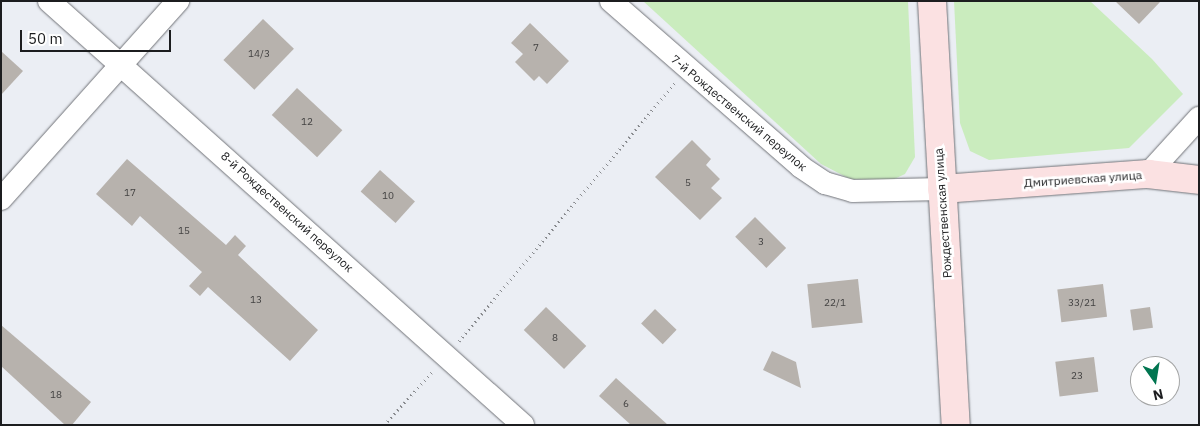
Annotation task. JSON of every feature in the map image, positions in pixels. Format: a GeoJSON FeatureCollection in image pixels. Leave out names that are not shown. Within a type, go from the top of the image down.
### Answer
{"type":"FeatureCollection","features":[{"type":"Feature","properties":{"kind":"main road","name":"Рождественская улица"},"geometry":{"type":"LineString","coordinates":[[932,1],[956,425]]}},
{"type":"Feature","properties":{"kind":"main road","name":"Дмитриевская улица"},"geometry":{"type":"LineString","coordinates":[[942,189],[1148,174]]}},
{"type":"Feature","properties":{"kind":"main road"},"geometry":{"type":"LineString","coordinates":[[1148,174],[1199,180]]}},
{"type":"Feature","properties":{"kind":"street","name":"8-й Рождественский переулок"},"geometry":{"type":"LineString","coordinates":[[50,1],[448,355],[523,425]]}},
{"type":"Feature","properties":{"kind":"street"},"geometry":{"type":"LineString","coordinates":[[1,198],[178,1]]}},
{"type":"Feature","properties":{"kind":"street","name":"7-й Рождественский переулок"},"geometry":{"type":"LineString","coordinates":[[611,1],[686,69],[825,183],[853,191],[942,189]]}},
{"type":"Feature","properties":{"kind":"street","name":"Дмитриевская улица"},"geometry":{"type":"LineString","coordinates":[[1148,174],[1199,118]]}},
{"type":"Feature","properties":{"kind":"path"},"geometry":{"type":"LineString","coordinates":[[384,425],[448,355],[686,69]]}},
{"type":"Feature","properties":{"kind":"green space"},"geometry":{"type":"Polygon","coordinates":[[[643,1],[908,1],[915,157],[905,174],[890,181],[850,179],[821,164],[643,1]]]}},
{"type":"Feature","properties":{"kind":"green space"},"geometry":{"type":"Polygon","coordinates":[[[954,1],[1090,1],[1152,59],[1183,94],[1129,148],[989,160],[970,151],[960,123],[954,1]]]}},
{"type":"Feature","properties":{"kind":"building"},"geometry":{"type":"Polygon","coordinates":[[[1115,1],[1161,1],[1139,24],[1115,1]]]}},
{"type":"Feature","properties":{"kind":"building"},"geometry":{"type":"Polygon","coordinates":[[[263,19],[294,49],[254,90],[223,60],[263,19]]]}},
{"type":"Feature","properties":{"kind":"building"},"geometry":{"type":"Polygon","coordinates":[[[530,23],[569,61],[547,84],[539,76],[534,81],[515,62],[523,54],[511,43],[530,23]]]}},
{"type":"Feature","properties":{"kind":"building"},"geometry":{"type":"Polygon","coordinates":[[[1,51],[23,71],[1,95],[1,51]]]}},
{"type":"Feature","properties":{"kind":"building"},"geometry":{"type":"Polygon","coordinates":[[[297,88],[342,130],[317,157],[272,115],[297,88]]]}},
{"type":"Feature","properties":{"kind":"building"},"geometry":{"type":"Polygon","coordinates":[[[692,140],[711,159],[706,165],[720,179],[711,188],[722,198],[700,220],[655,177],[692,140]]]}},
{"type":"Feature","properties":{"kind":"building"},"geometry":{"type":"Polygon","coordinates":[[[127,159],[226,245],[235,235],[246,246],[238,255],[318,330],[290,361],[208,287],[200,296],[189,286],[202,272],[140,216],[132,226],[96,194],[127,159]]]}},
{"type":"Feature","properties":{"kind":"building"},"geometry":{"type":"Polygon","coordinates":[[[380,170],[415,201],[396,223],[361,192],[380,170]]]}},
{"type":"Feature","properties":{"kind":"building"},"geometry":{"type":"Polygon","coordinates":[[[755,217],[786,248],[766,268],[735,237],[755,217]]]}},
{"type":"Feature","properties":{"kind":"building"},"geometry":{"type":"Polygon","coordinates":[[[858,279],[863,323],[812,328],[807,284],[858,279]]]}},
{"type":"Feature","properties":{"kind":"building"},"geometry":{"type":"Polygon","coordinates":[[[1103,284],[1107,317],[1061,322],[1057,290],[1103,284]]]}},
{"type":"Feature","properties":{"kind":"building"},"geometry":{"type":"Polygon","coordinates":[[[546,307],[586,346],[564,369],[524,330],[546,307]]]}},
{"type":"Feature","properties":{"kind":"building"},"geometry":{"type":"Polygon","coordinates":[[[1150,307],[1153,328],[1133,331],[1130,310],[1150,307]]]}},
{"type":"Feature","properties":{"kind":"building"},"geometry":{"type":"Polygon","coordinates":[[[655,309],[677,330],[663,344],[641,323],[655,309]]]}},
{"type":"Feature","properties":{"kind":"building"},"geometry":{"type":"Polygon","coordinates":[[[1,325],[91,402],[72,425],[65,425],[1,366],[1,325]]]}},
{"type":"Feature","properties":{"kind":"building"},"geometry":{"type":"Polygon","coordinates":[[[772,351],[796,362],[801,388],[763,370],[772,351]]]}},
{"type":"Feature","properties":{"kind":"building"},"geometry":{"type":"Polygon","coordinates":[[[1094,357],[1098,392],[1060,396],[1055,362],[1094,357]]]}},
{"type":"Feature","properties":{"kind":"building"},"geometry":{"type":"Polygon","coordinates":[[[616,378],[668,425],[631,425],[599,396],[616,378]]]}}]}
